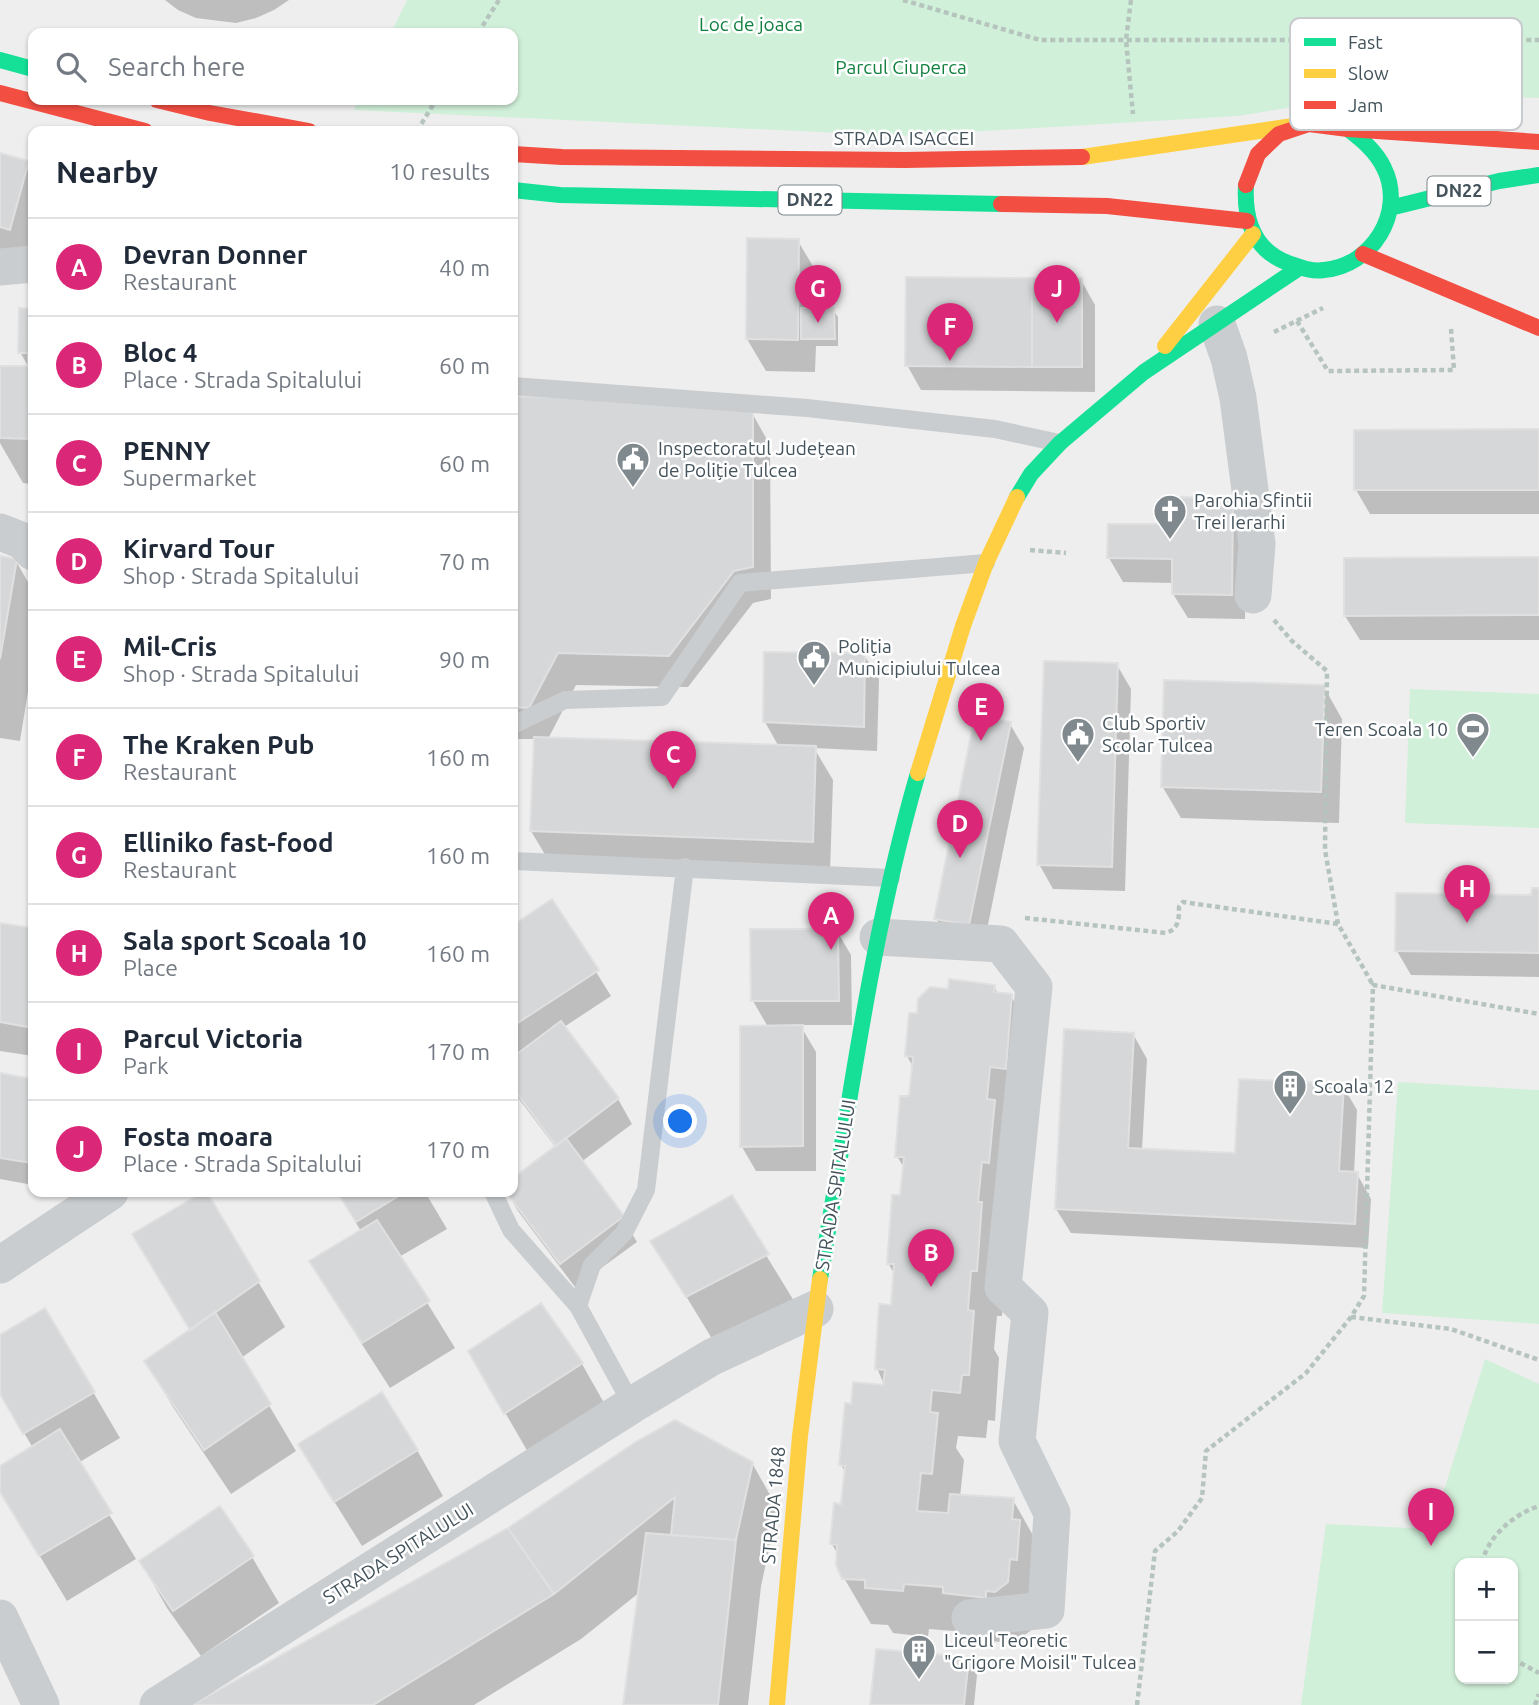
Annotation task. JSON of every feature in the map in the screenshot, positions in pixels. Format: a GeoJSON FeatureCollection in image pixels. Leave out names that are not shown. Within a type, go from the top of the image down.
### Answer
{"type":"FeatureCollection","features":[{"type":"Feature","properties":{"kind":"main road"},"geometry":{"type":"LineString","coordinates":[[0,60],[28,68]]}},
{"type":"Feature","properties":{"kind":"main road"},"geometry":{"type":"LineString","coordinates":[[0,93],[28,100]]}},
{"type":"Feature","properties":{"kind":"main road"},"geometry":{"type":"LineString","coordinates":[[46,105],[126,126]]}},
{"type":"Feature","properties":{"kind":"main road"},"geometry":{"type":"LineString","coordinates":[[177,105],[282,126]]}},
{"type":"Feature","properties":{"kind":"main road","name":"STRADA ISACCEI"},"geometry":{"type":"LineString","coordinates":[[518,154],[905,160],[1082,157],[1290,126]]}},
{"type":"Feature","properties":{"kind":"main road"},"geometry":{"type":"LineString","coordinates":[[1290,128],[1272,137],[1256,154],[1246,175],[1243,198],[1250,228],[1265,249],[1280,261],[1299,268],[1333,269],[1349,264],[1363,254],[1381,233],[1390,208]]}},
{"type":"Feature","properties":{"kind":"main road","name":"STRADA ISACCEI"},"geometry":{"type":"LineString","coordinates":[[1349,130],[1364,140],[1382,162],[1391,189],[1390,208]]}},
{"type":"Feature","properties":{"kind":"main road","name":"STRADA ISACCEI"},"geometry":{"type":"LineString","coordinates":[[1363,130],[1539,142]]}},
{"type":"Feature","properties":{"kind":"main road","name":"DN22"},"geometry":{"type":"LineString","coordinates":[[1390,208],[1499,181],[1539,175]]}},
{"type":"Feature","properties":{"kind":"main road","name":"DN22"},"geometry":{"type":"LineString","coordinates":[[518,191],[560,195],[1107,206],[1250,228]]}},
{"type":"Feature","properties":{"kind":"main road","name":"STRADA SPITALULUI"},"geometry":{"type":"LineString","coordinates":[[1144,372],[1250,228]]}},
{"type":"Feature","properties":{"kind":"main road"},"geometry":{"type":"LineString","coordinates":[[1363,254],[1539,328]]}},
{"type":"Feature","properties":{"kind":"main road","name":"STRADA SPITALULUI"},"geometry":{"type":"LineString","coordinates":[[815,1309],[878,937],[891,878],[917,776],[963,626],[1010,508],[1031,474],[1060,443],[1144,372],[1299,268]]}},
{"type":"Feature","properties":{"kind":"main road","name":"STRADA 1848"},"geometry":{"type":"LineString","coordinates":[[777,1705],[800,1436],[815,1309]]}},
{"type":"Feature","properties":{"kind":"street"},"geometry":{"type":"LineString","coordinates":[[0,267],[28,264]]}},
{"type":"Feature","properties":{"kind":"street"},"geometry":{"type":"LineString","coordinates":[[1217,324],[1229,358],[1238,398],[1257,544],[1253,595]]}},
{"type":"Feature","properties":{"kind":"street"},"geometry":{"type":"LineString","coordinates":[[0,532],[23,541],[28,546]]}},
{"type":"Feature","properties":{"kind":"street"},"geometry":{"type":"LineString","coordinates":[[878,937],[1001,944],[1034,987],[1003,1287],[1030,1314],[1017,1441],[1052,1513],[1046,1610],[970,1618]]}},
{"type":"Feature","properties":{"kind":"street"},"geometry":{"type":"LineString","coordinates":[[0,1265],[102,1197]]}},
{"type":"Feature","properties":{"kind":"street","name":"STRADA SPITALULUI"},"geometry":{"type":"LineString","coordinates":[[158,1705],[632,1405],[712,1357],[815,1309]]}},
{"type":"Feature","properties":{"kind":"street"},"geometry":{"type":"LineString","coordinates":[[0,1618],[41,1705]]}},
{"type":"Feature","properties":{"kind":"lane"},"geometry":{"type":"LineString","coordinates":[[518,386],[807,408],[995,429],[1060,443]]}},
{"type":"Feature","properties":{"kind":"lane"},"geometry":{"type":"LineString","coordinates":[[518,723],[565,700],[662,697],[740,583],[986,563]]}},
{"type":"Feature","properties":{"kind":"lane"},"geometry":{"type":"LineString","coordinates":[[518,861],[891,878]]}},
{"type":"Feature","properties":{"kind":"lane"},"geometry":{"type":"LineString","coordinates":[[578,1306],[592,1265],[624,1233],[646,1190],[685,867]]}},
{"type":"Feature","properties":{"kind":"lane"},"geometry":{"type":"LineString","coordinates":[[496,1197],[512,1230],[578,1306],[632,1405]]}},
{"type":"Feature","properties":{"kind":"path"},"geometry":{"type":"LineString","coordinates":[[481,28],[499,0]]}},
{"type":"Feature","properties":{"kind":"path"},"geometry":{"type":"LineString","coordinates":[[903,0],[1040,40],[1290,40]]}},
{"type":"Feature","properties":{"kind":"path"},"geometry":{"type":"LineString","coordinates":[[1130,0],[1126,40],[1136,150]]}},
{"type":"Feature","properties":{"kind":"path"},"geometry":{"type":"LineString","coordinates":[[420,126],[433,105]]}},
{"type":"Feature","properties":{"kind":"path"},"geometry":{"type":"LineString","coordinates":[[1229,358],[1252,342],[1330,305]]}},
{"type":"Feature","properties":{"kind":"path"},"geometry":{"type":"LineString","coordinates":[[1297,321],[1328,372],[1454,370],[1450,318]]}},
{"type":"Feature","properties":{"kind":"path"},"geometry":{"type":"LineString","coordinates":[[1027,545],[1026,550],[1066,553]]}},
{"type":"Feature","properties":{"kind":"path"},"geometry":{"type":"LineString","coordinates":[[1137,1705],[1155,1550],[1178,1531],[1202,1498],[1206,1451],[1306,1373],[1351,1317],[1364,1296],[1373,985],[1338,924],[1325,850],[1327,671],[1292,641],[1253,595]]}},
{"type":"Feature","properties":{"kind":"path"},"geometry":{"type":"LineString","coordinates":[[1001,944],[1003,924],[1005,919],[1011,917],[1166,933],[1172,931],[1178,923],[1179,907],[1183,902],[1338,924]]}},
{"type":"Feature","properties":{"kind":"path"},"geometry":{"type":"LineString","coordinates":[[1373,985],[1539,1014]]}},
{"type":"Feature","properties":{"kind":"path"},"geometry":{"type":"LineString","coordinates":[[1351,1317],[1451,1329],[1539,1360]]}},
{"type":"Feature","properties":{"kind":"path"},"geometry":{"type":"LineString","coordinates":[[1483,1558],[1500,1531],[1524,1511],[1539,1506]]}},
{"type":"Feature","properties":{"kind":"path"},"geometry":{"type":"LineString","coordinates":[[1518,1664],[1539,1673]]}},
{"type":"Feature","properties":{"kind":"path"},"geometry":{"type":"LineString","coordinates":[[1535,1705],[1539,1694]]}},
{"type":"Feature","properties":{"kind":"green space","name":"Parcul Ciuperca"},"geometry":{"type":"Polygon","coordinates":[[[407,0],[1539,0],[1539,98],[1522,97],[1522,18],[1290,18],[1290,108],[1238,116],[902,136],[354,110],[356,105],[518,105],[518,28],[393,28],[407,0]]]}},
{"type":"Feature","properties":{"kind":"green space","name":"Teren Scoala 10"},"geometry":{"type":"Polygon","coordinates":[[[1410,689],[1539,694],[1539,828],[1405,823],[1410,689]]]}},
{"type":"Feature","properties":{"kind":"green space"},"geometry":{"type":"Polygon","coordinates":[[[1398,1082],[1539,1090],[1539,1324],[1382,1313],[1398,1082]]]}},
{"type":"Feature","properties":{"kind":"green space"},"geometry":{"type":"Polygon","coordinates":[[[1485,1359],[1539,1384],[1539,1705],[1301,1705],[1326,1524],[1432,1529],[1485,1359]]]}},
{"type":"Feature","properties":{"kind":"building"},"geometry":{"type":"Polygon","coordinates":[[[0,153],[28,161],[28,165],[10,230],[0,227],[0,153]]]}},
{"type":"Feature","properties":{"kind":"building"},"geometry":{"type":"Polygon","coordinates":[[[747,238],[799,239],[798,340],[746,339],[747,238]]]}},
{"type":"Feature","properties":{"kind":"building"},"geometry":{"type":"Polygon","coordinates":[[[906,277],[1032,278],[1032,367],[905,366],[906,277]]]}},
{"type":"Feature","properties":{"kind":"building"},"geometry":{"type":"Polygon","coordinates":[[[1032,278],[1082,278],[1082,367],[1032,367],[1032,278]]]}},
{"type":"Feature","properties":{"kind":"building"},"geometry":{"type":"Polygon","coordinates":[[[19,308],[28,309],[28,353],[18,353],[19,308]]]}},
{"type":"Feature","properties":{"kind":"building"},"geometry":{"type":"Polygon","coordinates":[[[801,308],[834,308],[835,339],[801,339],[801,308]]]}},
{"type":"Feature","properties":{"kind":"building"},"geometry":{"type":"Polygon","coordinates":[[[0,366],[28,366],[28,439],[0,438],[0,366]]]}},
{"type":"Feature","properties":{"kind":"building","name":"Inspectoratul Județean de Poliție Tulcea"},"geometry":{"type":"Polygon","coordinates":[[[518,396],[589,398],[753,411],[753,567],[734,571],[669,656],[558,653],[529,708],[518,707],[518,396]]]}},
{"type":"Feature","properties":{"kind":"building"},"geometry":{"type":"Polygon","coordinates":[[[1539,429],[1539,490],[1354,490],[1354,430],[1539,429]]]}},
{"type":"Feature","properties":{"kind":"building","name":"Parohia Sfintii Trei Ierarhi"},"geometry":{"type":"Polygon","coordinates":[[[1173,497],[1233,498],[1232,595],[1172,594],[1172,559],[1107,558],[1108,524],[1172,524],[1173,497]]]}},
{"type":"Feature","properties":{"kind":"building"},"geometry":{"type":"Polygon","coordinates":[[[0,556],[17,559],[0,659],[0,556]]]}},
{"type":"Feature","properties":{"kind":"building"},"geometry":{"type":"Polygon","coordinates":[[[1539,557],[1539,615],[1344,616],[1344,558],[1539,557]]]}},
{"type":"Feature","properties":{"kind":"building","name":"Poliția Municipiului Tulcea"},"geometry":{"type":"Polygon","coordinates":[[[764,652],[865,653],[864,727],[763,722],[764,652]]]}},
{"type":"Feature","properties":{"kind":"building","name":"Club Sportiv Scolar Tulcea"},"geometry":{"type":"Polygon","coordinates":[[[1044,661],[1118,663],[1112,867],[1037,865],[1044,661]]]}},
{"type":"Feature","properties":{"kind":"building"},"geometry":{"type":"Polygon","coordinates":[[[1164,680],[1325,685],[1321,792],[1161,787],[1164,680]]]}},
{"type":"Feature","properties":{"kind":"building"},"geometry":{"type":"Polygon","coordinates":[[[975,715],[1011,722],[969,925],[934,919],[975,715]]]}},
{"type":"Feature","properties":{"kind":"building"},"geometry":{"type":"Polygon","coordinates":[[[534,737],[816,746],[813,842],[530,831],[534,737]]]}},
{"type":"Feature","properties":{"kind":"building"},"geometry":{"type":"Polygon","coordinates":[[[1532,888],[1539,888],[1539,953],[1395,951],[1396,893],[1531,895],[1532,888]]]}},
{"type":"Feature","properties":{"kind":"building"},"geometry":{"type":"Polygon","coordinates":[[[552,899],[599,970],[518,1023],[518,922],[552,899]]]}},
{"type":"Feature","properties":{"kind":"building"},"geometry":{"type":"Polygon","coordinates":[[[0,923],[28,927],[28,1027],[0,1022],[0,923]]]}},
{"type":"Feature","properties":{"kind":"building"},"geometry":{"type":"Polygon","coordinates":[[[750,929],[838,929],[839,1001],[751,1001],[750,929]]]}},
{"type":"Feature","properties":{"kind":"building"},"geometry":{"type":"Polygon","coordinates":[[[949,979],[995,985],[994,992],[1012,994],[1006,1069],[990,1067],[987,1099],[995,1100],[989,1163],[982,1162],[978,1202],[982,1202],[977,1271],[971,1271],[968,1310],[974,1311],[969,1375],[962,1375],[960,1393],[932,1390],[930,1412],[938,1413],[932,1474],[921,1473],[917,1511],[948,1513],[950,1494],[1014,1498],[1012,1519],[1020,1520],[1017,1560],[1010,1559],[1008,1582],[995,1592],[986,1591],[986,1598],[943,1593],[943,1587],[904,1584],[903,1591],[865,1588],[865,1580],[842,1579],[836,1565],[837,1545],[830,1544],[834,1503],[841,1504],[845,1466],[839,1465],[845,1403],[851,1404],[853,1382],[883,1385],[885,1370],[875,1369],[879,1304],[891,1305],[894,1264],[887,1264],[892,1195],[900,1195],[904,1157],[895,1157],[900,1096],[909,1096],[913,1057],[905,1056],[909,1013],[917,1013],[918,999],[930,987],[948,989],[949,979]]]}},
{"type":"Feature","properties":{"kind":"building"},"geometry":{"type":"Polygon","coordinates":[[[561,1021],[619,1098],[556,1146],[518,1095],[518,1053],[561,1021]]]}},
{"type":"Feature","properties":{"kind":"building"},"geometry":{"type":"Polygon","coordinates":[[[803,1025],[803,1146],[740,1147],[740,1026],[803,1025]]]}},
{"type":"Feature","properties":{"kind":"building","name":"Scoala 12"},"geometry":{"type":"Polygon","coordinates":[[[1064,1029],[1134,1033],[1128,1148],[1235,1153],[1239,1079],[1344,1084],[1339,1171],[1358,1172],[1355,1224],[1055,1209],[1064,1029]]]}},
{"type":"Feature","properties":{"kind":"building"},"geometry":{"type":"Polygon","coordinates":[[[0,1073],[28,1078],[28,1162],[0,1158],[0,1073]]]}},
{"type":"Feature","properties":{"kind":"building"},"geometry":{"type":"Polygon","coordinates":[[[566,1138],[624,1216],[560,1264],[510,1197],[518,1197],[518,1174],[566,1138]]]}},
{"type":"Feature","properties":{"kind":"building"},"geometry":{"type":"Polygon","coordinates":[[[732,1195],[769,1254],[686,1297],[650,1241],[732,1195]]]}},
{"type":"Feature","properties":{"kind":"building"},"geometry":{"type":"Polygon","coordinates":[[[195,1197],[210,1197],[260,1281],[190,1330],[132,1234],[195,1197]]]}},
{"type":"Feature","properties":{"kind":"building"},"geometry":{"type":"Polygon","coordinates":[[[340,1197],[397,1197],[356,1222],[340,1197]]]}},
{"type":"Feature","properties":{"kind":"building"},"geometry":{"type":"Polygon","coordinates":[[[377,1220],[430,1301],[362,1343],[309,1261],[377,1220]]]}},
{"type":"Feature","properties":{"kind":"building"},"geometry":{"type":"Polygon","coordinates":[[[541,1303],[583,1363],[504,1414],[468,1351],[541,1303]]]}},
{"type":"Feature","properties":{"kind":"building"},"geometry":{"type":"Polygon","coordinates":[[[45,1308],[95,1392],[23,1434],[0,1394],[0,1335],[45,1308]]]}},
{"type":"Feature","properties":{"kind":"building"},"geometry":{"type":"Polygon","coordinates":[[[215,1312],[271,1404],[204,1450],[144,1361],[215,1312]]]}},
{"type":"Feature","properties":{"kind":"building"},"geometry":{"type":"Polygon","coordinates":[[[382,1392],[418,1450],[334,1502],[298,1444],[382,1392]]]}},
{"type":"Feature","properties":{"kind":"building"},"geometry":{"type":"Polygon","coordinates":[[[675,1420],[753,1462],[736,1540],[671,1535],[675,1497],[554,1594],[508,1528],[634,1443],[675,1420]]]}},
{"type":"Feature","properties":{"kind":"building"},"geometry":{"type":"Polygon","coordinates":[[[60,1429],[112,1513],[39,1556],[0,1492],[0,1466],[60,1429]]]}},
{"type":"Feature","properties":{"kind":"building"},"geometry":{"type":"Polygon","coordinates":[[[220,1506],[254,1556],[173,1611],[139,1561],[220,1506]]]}},
{"type":"Feature","properties":{"kind":"building"},"geometry":{"type":"Polygon","coordinates":[[[508,1528],[554,1594],[373,1705],[192,1705],[508,1528]]]}},
{"type":"Feature","properties":{"kind":"building"},"geometry":{"type":"Polygon","coordinates":[[[646,1533],[736,1540],[718,1705],[623,1705],[646,1533]]]}},
{"type":"Feature","properties":{"kind":"building","name":"Liceul Teoretic \"Grigore Moisil\" Tulcea"},"geometry":{"type":"Polygon","coordinates":[[[876,1649],[969,1657],[964,1705],[870,1705],[876,1649]]]}},
{"type":"Feature","properties":{"kind":"traffic: fast"},"geometry":{"type":"LineString","coordinates":[[0,60],[28,68]]}},
{"type":"Feature","properties":{"kind":"traffic: fast"},"geometry":{"type":"LineString","coordinates":[[1246,185],[1247,210],[1253,232],[1266,250],[1276,257],[1310,270],[1341,266],[1357,259],[1370,248],[1387,219],[1391,202],[1390,185],[1377,156],[1349,130]]}},
{"type":"Feature","properties":{"kind":"traffic: fast"},"geometry":{"type":"LineString","coordinates":[[1390,208],[1499,181],[1539,175]]}},
{"type":"Feature","properties":{"kind":"traffic: fast"},"geometry":{"type":"LineString","coordinates":[[518,191],[560,195],[1001,204]]}},
{"type":"Feature","properties":{"kind":"traffic: fast"},"geometry":{"type":"LineString","coordinates":[[1017,497],[1031,474],[1060,443],[1144,372],[1299,268]]}},
{"type":"Feature","properties":{"kind":"traffic: fast"},"geometry":{"type":"LineString","coordinates":[[820,1279],[874,961],[901,835],[918,773]]}},
{"type":"Feature","properties":{"kind":"traffic: slow"},"geometry":{"type":"LineString","coordinates":[[1082,157],[1290,126]]}},
{"type":"Feature","properties":{"kind":"traffic: slow"},"geometry":{"type":"LineString","coordinates":[[1165,346],[1253,234]]}},
{"type":"Feature","properties":{"kind":"traffic: slow"},"geometry":{"type":"LineString","coordinates":[[918,773],[963,626],[986,563],[1017,497]]}},
{"type":"Feature","properties":{"kind":"traffic: slow"},"geometry":{"type":"LineString","coordinates":[[777,1705],[800,1436],[820,1279]]}},
{"type":"Feature","properties":{"kind":"traffic: jam"},"geometry":{"type":"LineString","coordinates":[[0,93],[28,100]]}},
{"type":"Feature","properties":{"kind":"traffic: jam"},"geometry":{"type":"LineString","coordinates":[[46,105],[126,126]]}},
{"type":"Feature","properties":{"kind":"traffic: jam"},"geometry":{"type":"LineString","coordinates":[[177,105],[282,126]]}},
{"type":"Feature","properties":{"kind":"traffic: jam"},"geometry":{"type":"LineString","coordinates":[[1246,185],[1258,154],[1279,134],[1291,130]]}},
{"type":"Feature","properties":{"kind":"traffic: jam"},"geometry":{"type":"LineString","coordinates":[[1363,130],[1539,142]]}},
{"type":"Feature","properties":{"kind":"traffic: jam"},"geometry":{"type":"LineString","coordinates":[[518,154],[905,160],[1082,157]]}},
{"type":"Feature","properties":{"kind":"traffic: jam"},"geometry":{"type":"LineString","coordinates":[[1001,204],[1107,206],[1247,221]]}},
{"type":"Feature","properties":{"kind":"traffic: jam"},"geometry":{"type":"LineString","coordinates":[[1363,254],[1539,328]]}},
{"type":"Feature","properties":{"kind":"place","name":"Elliniko fast-food"},"geometry":{"type":"Point","coordinates":[818,323]}},
{"type":"Feature","properties":{"kind":"place","name":"Fosta moara"},"geometry":{"type":"Point","coordinates":[1057,323]}},
{"type":"Feature","properties":{"kind":"place","name":"The Kraken Pub"},"geometry":{"type":"Point","coordinates":[950,361]}},
{"type":"Feature","properties":{"kind":"place","name":"Inspectoratul Județean de Poliție Tulcea"},"geometry":{"type":"Point","coordinates":[633,489]}},
{"type":"Feature","properties":{"kind":"place","name":"Parohia Sfintii Trei Ierarhi"},"geometry":{"type":"Point","coordinates":[1170,541]}},
{"type":"Feature","properties":{"kind":"place","name":"Poliția Municipiului Tulcea"},"geometry":{"type":"Point","coordinates":[814,687]}},
{"type":"Feature","properties":{"kind":"place","name":"Mil-Cris"},"geometry":{"type":"Point","coordinates":[981,741]}},
{"type":"Feature","properties":{"kind":"place","name":"Teren Scoala 10"},"geometry":{"type":"Point","coordinates":[1473,759]}},
{"type":"Feature","properties":{"kind":"place","name":"Club Sportiv Scolar Tulcea"},"geometry":{"type":"Point","coordinates":[1078,764]}},
{"type":"Feature","properties":{"kind":"place","name":"PENNY"},"geometry":{"type":"Point","coordinates":[673,789]}},
{"type":"Feature","properties":{"kind":"place","name":"Kirvard Tour"},"geometry":{"type":"Point","coordinates":[960,858]}},
{"type":"Feature","properties":{"kind":"place","name":"Sala sport Scoala 10"},"geometry":{"type":"Point","coordinates":[1467,923]}},
{"type":"Feature","properties":{"kind":"place","name":"Devran Donner"},"geometry":{"type":"Point","coordinates":[831,950]}},
{"type":"Feature","properties":{"kind":"place","name":"Scoala 12"},"geometry":{"type":"Point","coordinates":[1290,1116]}},
{"type":"Feature","properties":{"kind":"place","name":"Bloc 4"},"geometry":{"type":"Point","coordinates":[931,1287]}},
{"type":"Feature","properties":{"kind":"place","name":"Parcul Victoria"},"geometry":{"type":"Point","coordinates":[1431,1546]}},
{"type":"Feature","properties":{"kind":"place","name":"Liceul Teoretic \"Grigore Moisil\" Tulcea"},"geometry":{"type":"Point","coordinates":[919,1681]}},
{"type":"Feature","properties":{"kind":"park label","name":"Loc de joaca"},"geometry":{"type":"Point","coordinates":[751,24]}}]}
